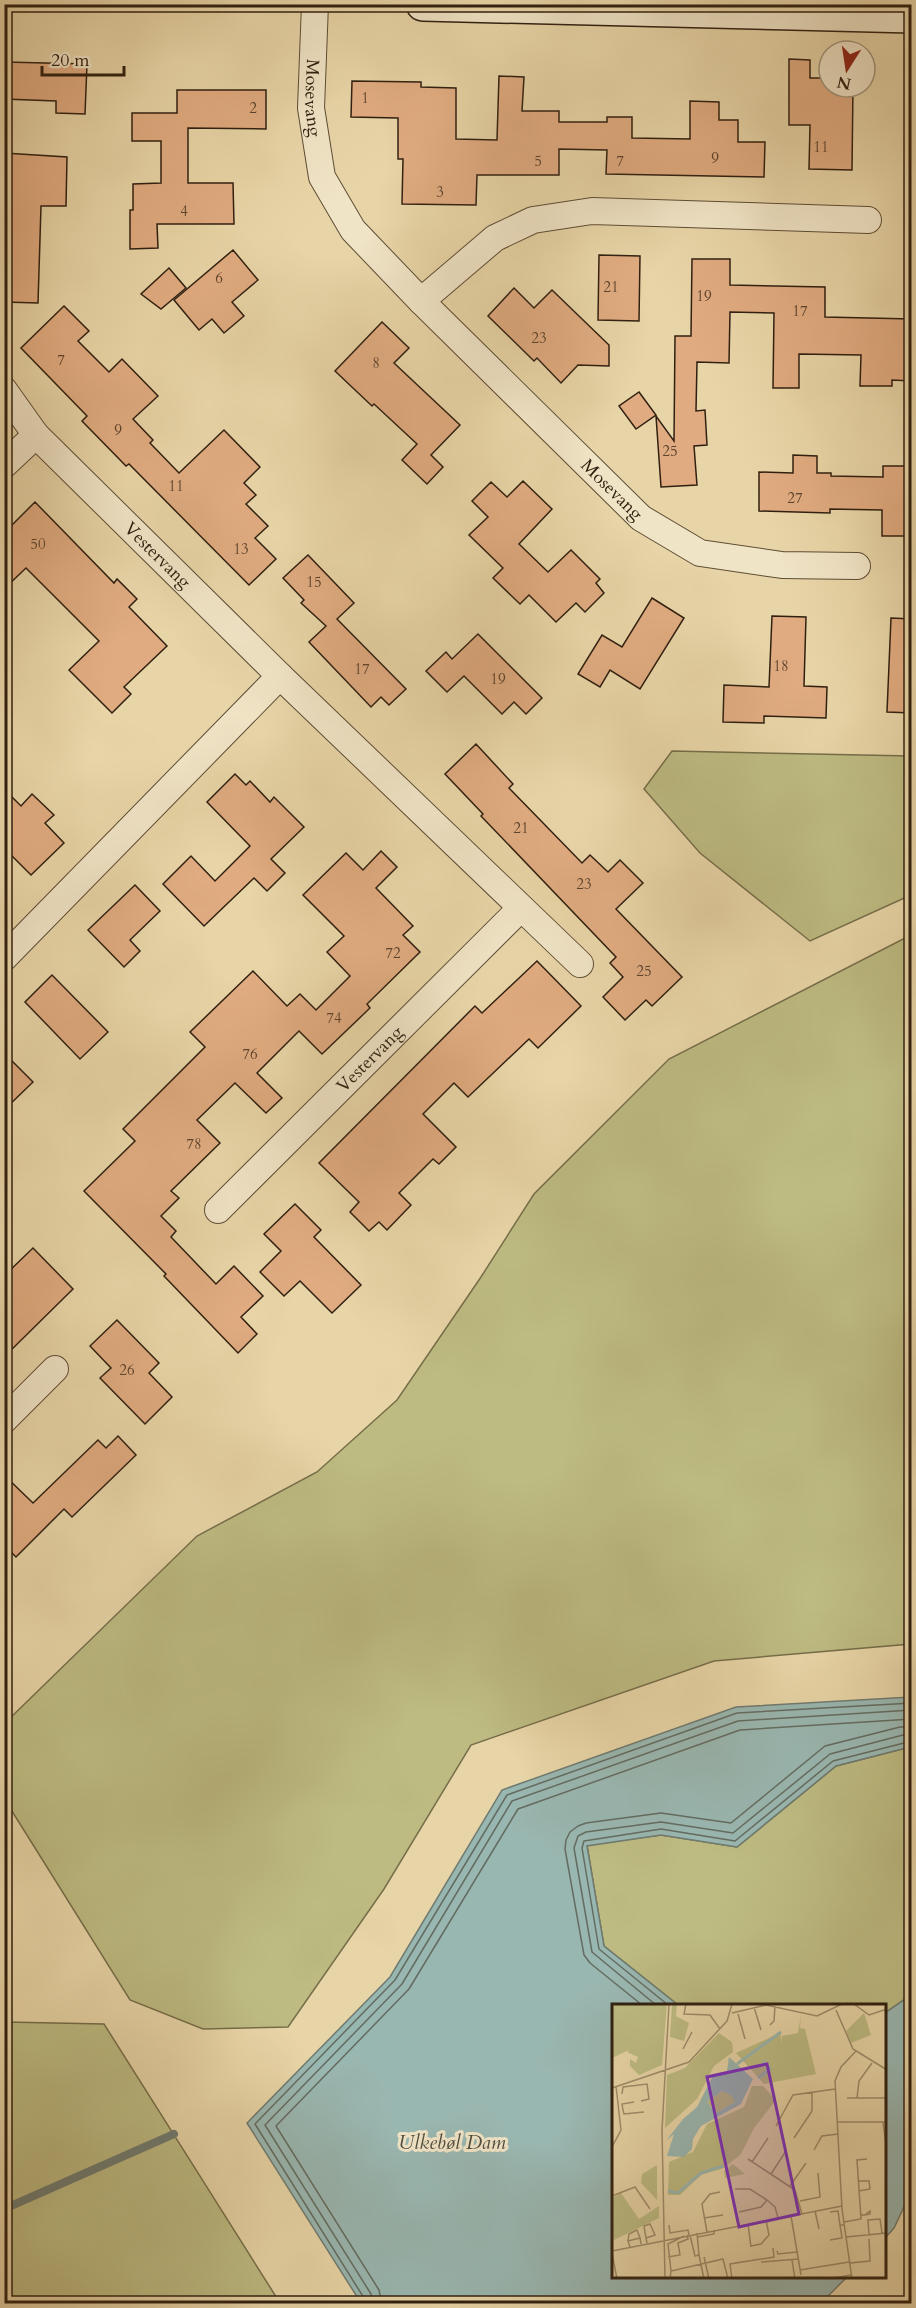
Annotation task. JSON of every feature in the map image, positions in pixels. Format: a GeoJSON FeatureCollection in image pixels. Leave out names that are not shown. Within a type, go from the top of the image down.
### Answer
{"type":"FeatureCollection","features":[{"type":"Feature","properties":{"kind":"street","name":"Mosevang"},"geometry":{"type":"LineString","coordinates":[[315,4],[311,108],[322,177],[353,230],[641,518],[700,553],[782,565],[857,566]]}},
{"type":"Feature","properties":{"kind":"street"},"geometry":{"type":"LineString","coordinates":[[423,4],[912,16]]}},
{"type":"Feature","properties":{"kind":"street"},"geometry":{"type":"LineString","coordinates":[[421,300],[495,238],[533,220],[592,211],[868,220]]}},
{"type":"Feature","properties":{"kind":"street","name":"Vestervang"},"geometry":{"type":"LineString","coordinates":[[4,390],[36,435],[280,676],[580,964]]}},
{"type":"Feature","properties":{"kind":"street"},"geometry":{"type":"LineString","coordinates":[[4,465],[36,435]]}},
{"type":"Feature","properties":{"kind":"street"},"geometry":{"type":"LineString","coordinates":[[4,958],[280,676]]}},
{"type":"Feature","properties":{"kind":"street","name":"Vestervang"},"geometry":{"type":"LineString","coordinates":[[218,1210],[521,908]]}},
{"type":"Feature","properties":{"kind":"street"},"geometry":{"type":"LineString","coordinates":[[4,1420],[55,1369]]}},
{"type":"Feature","properties":{"kind":"shaded area"},"geometry":{"type":"Polygon","coordinates":[[[672,751],[911,756],[911,895],[810,941],[700,853],[644,789],[672,751]]]}},
{"type":"Feature","properties":{"kind":"shaded area"},"geometry":{"type":"Polygon","coordinates":[[[911,935],[911,1644],[714,1661],[471,1745],[384,1889],[288,2027],[203,2029],[130,2000],[5,1800],[5,1723],[197,1536],[317,1472],[397,1400],[481,1277],[534,1194],[669,1059],[911,935]]]}},
{"type":"Feature","properties":{"kind":"shaded area"},"geometry":{"type":"Polygon","coordinates":[[[906,1748],[912,1755],[911,1995],[886,2012],[886,2004],[677,2004],[604,1946],[587,1845],[661,1835],[737,1847],[836,1766],[906,1748]]]}},
{"type":"Feature","properties":{"kind":"shaded area"},"geometry":{"type":"Polygon","coordinates":[[[5,2022],[104,2024],[280,2303],[5,2303],[5,2022]]]}},
{"type":"Feature","properties":{"kind":"water","name":"Ulkebøl Dam"},"geometry":{"type":"Polygon","coordinates":[[[911,1697],[911,1755],[906,1748],[836,1766],[737,1847],[661,1835],[587,1846],[604,1946],[677,2004],[612,2004],[612,2278],[846,2278],[821,2303],[361,2303],[247,2123],[390,1977],[502,1790],[736,1707],[911,1697]]]}},
{"type":"Feature","properties":{"kind":"water"},"geometry":{"type":"Polygon","coordinates":[[[911,1995],[911,2192],[894,2228],[886,2237],[886,2012],[911,1995]]]}},
{"type":"Feature","properties":{"kind":"building"},"geometry":{"type":"Polygon","coordinates":[[[789,59],[810,60],[810,78],[817,78],[817,99],[853,99],[852,170],[809,169],[810,125],[789,125],[789,59]]]}},
{"type":"Feature","properties":{"kind":"building"},"geometry":{"type":"Polygon","coordinates":[[[4,62],[87,64],[85,114],[56,113],[56,101],[4,99],[4,62]]]}},
{"type":"Feature","properties":{"kind":"building"},"geometry":{"type":"Polygon","coordinates":[[[499,76],[524,77],[522,111],[559,111],[559,122],[607,122],[607,117],[632,117],[632,138],[690,139],[690,101],[719,102],[719,120],[738,120],[738,142],[765,142],[764,177],[606,174],[607,150],[559,149],[559,175],[477,175],[476,205],[402,204],[403,159],[398,159],[398,118],[351,117],[352,81],[421,82],[421,87],[456,88],[456,139],[497,140],[499,76]]]}},
{"type":"Feature","properties":{"kind":"building"},"geometry":{"type":"Polygon","coordinates":[[[177,90],[266,90],[266,129],[188,128],[188,183],[233,183],[234,224],[157,224],[158,248],[130,249],[133,184],[161,183],[161,141],[132,141],[132,113],[177,113],[177,90]]]}},
{"type":"Feature","properties":{"kind":"building"},"geometry":{"type":"Polygon","coordinates":[[[4,153],[67,157],[66,206],[41,206],[38,303],[4,302],[4,153]]]}},
{"type":"Feature","properties":{"kind":"building"},"geometry":{"type":"Polygon","coordinates":[[[233,250],[258,280],[232,302],[244,316],[224,333],[212,319],[199,330],[174,300],[233,250]]]}},
{"type":"Feature","properties":{"kind":"building"},"geometry":{"type":"Polygon","coordinates":[[[599,255],[640,256],[639,321],[598,320],[599,255]]]}},
{"type":"Feature","properties":{"kind":"building"},"geometry":{"type":"Polygon","coordinates":[[[692,259],[730,259],[730,285],[825,287],[825,317],[912,319],[912,381],[892,380],[892,386],[860,386],[861,355],[799,354],[799,388],[773,388],[774,313],[730,312],[729,363],[697,362],[696,411],[705,410],[707,445],[694,446],[697,485],[661,487],[656,416],[674,441],[675,336],[691,336],[692,259]]]}},
{"type":"Feature","properties":{"kind":"building"},"geometry":{"type":"Polygon","coordinates":[[[169,268],[186,288],[161,309],[141,294],[169,268]]]}},
{"type":"Feature","properties":{"kind":"building"},"geometry":{"type":"Polygon","coordinates":[[[514,288],[534,308],[552,290],[609,345],[609,366],[578,365],[561,383],[537,358],[534,361],[488,316],[514,288]]]}},
{"type":"Feature","properties":{"kind":"building"},"geometry":{"type":"Polygon","coordinates":[[[64,306],[89,331],[78,341],[109,372],[122,359],[158,396],[133,419],[153,440],[150,443],[179,473],[224,430],[260,467],[244,483],[256,495],[246,504],[268,526],[255,538],[276,559],[249,585],[129,464],[126,466],[82,421],[87,416],[21,348],[64,306]]]}},
{"type":"Feature","properties":{"kind":"building"},"geometry":{"type":"Polygon","coordinates":[[[382,322],[409,348],[394,363],[460,425],[431,455],[443,467],[427,484],[402,460],[417,444],[335,371],[382,322]]]}},
{"type":"Feature","properties":{"kind":"building"},"geometry":{"type":"Polygon","coordinates":[[[639,392],[656,415],[636,429],[619,406],[639,392]]]}},
{"type":"Feature","properties":{"kind":"building"},"geometry":{"type":"Polygon","coordinates":[[[793,455],[817,456],[817,473],[831,473],[831,476],[883,477],[883,466],[912,466],[912,536],[882,536],[882,510],[830,509],[830,513],[759,511],[759,472],[793,473],[793,455]]]}},
{"type":"Feature","properties":{"kind":"building"},"geometry":{"type":"Polygon","coordinates":[[[523,481],[552,509],[519,544],[548,572],[571,550],[600,579],[596,583],[604,593],[585,612],[576,603],[556,622],[529,595],[520,604],[493,578],[503,568],[469,535],[488,517],[472,501],[491,482],[507,497],[523,481]]]}},
{"type":"Feature","properties":{"kind":"building"},"geometry":{"type":"Polygon","coordinates":[[[35,502],[114,583],[117,579],[137,599],[129,607],[167,646],[124,687],[131,694],[112,713],[69,670],[99,641],[26,568],[4,589],[4,533],[35,502]]]}},
{"type":"Feature","properties":{"kind":"building"},"geometry":{"type":"Polygon","coordinates":[[[308,555],[354,603],[337,619],[406,689],[389,705],[381,697],[371,707],[309,642],[326,626],[301,603],[304,600],[283,578],[308,555]]]}},
{"type":"Feature","properties":{"kind":"building"},"geometry":{"type":"Polygon","coordinates":[[[652,598],[684,618],[640,689],[610,670],[600,687],[578,674],[602,635],[622,647],[652,598]]]}},
{"type":"Feature","properties":{"kind":"building"},"geometry":{"type":"Polygon","coordinates":[[[772,616],[806,617],[804,686],[827,687],[826,718],[764,716],[764,723],[723,722],[724,685],[769,687],[772,616]]]}},
{"type":"Feature","properties":{"kind":"building"},"geometry":{"type":"Polygon","coordinates":[[[891,618],[912,619],[912,713],[887,712],[891,618]]]}},
{"type":"Feature","properties":{"kind":"building"},"geometry":{"type":"Polygon","coordinates":[[[478,634],[542,698],[526,714],[514,702],[502,714],[464,676],[447,692],[426,671],[446,652],[452,659],[478,634]]]}},
{"type":"Feature","properties":{"kind":"building"},"geometry":{"type":"Polygon","coordinates":[[[476,744],[513,784],[509,788],[582,863],[590,855],[608,872],[620,860],[643,883],[616,909],[682,977],[652,1006],[646,1000],[625,1020],[603,997],[623,977],[610,963],[616,957],[481,816],[483,814],[445,774],[476,744]]]}},
{"type":"Feature","properties":{"kind":"building"},"geometry":{"type":"Polygon","coordinates":[[[235,774],[246,785],[250,781],[270,802],[274,797],[304,827],[271,859],[285,873],[267,891],[254,878],[204,926],[163,884],[191,856],[215,881],[250,846],[207,802],[235,774]]]}},
{"type":"Feature","properties":{"kind":"building"},"geometry":{"type":"Polygon","coordinates":[[[4,789],[21,806],[32,794],[54,815],[45,823],[64,843],[31,875],[4,848],[4,789]]]}},
{"type":"Feature","properties":{"kind":"building"},"geometry":{"type":"Polygon","coordinates":[[[381,851],[397,867],[376,888],[413,926],[403,935],[420,952],[367,1004],[370,1008],[322,1054],[299,1031],[257,1073],[282,1098],[266,1113],[235,1083],[197,1120],[220,1143],[171,1191],[179,1198],[161,1216],[176,1231],[171,1237],[216,1284],[234,1266],[263,1296],[241,1317],[257,1334],[238,1353],[164,1276],[166,1274],[84,1191],[135,1141],[123,1129],[205,1047],[190,1032],[253,971],[287,1006],[300,994],[316,1010],[350,976],[327,952],[344,936],[303,895],[346,853],[363,870],[381,851]]]}},
{"type":"Feature","properties":{"kind":"building"},"geometry":{"type":"Polygon","coordinates":[[[135,885],[160,911],[130,940],[140,951],[124,967],[88,930],[135,885]]]}},
{"type":"Feature","properties":{"kind":"building"},"geometry":{"type":"Polygon","coordinates":[[[537,961],[581,1006],[538,1048],[529,1039],[468,1097],[454,1083],[423,1114],[456,1147],[439,1164],[433,1159],[399,1193],[411,1205],[387,1230],[379,1222],[369,1231],[350,1212],[359,1202],[319,1163],[475,1006],[482,1013],[537,961]]]}},
{"type":"Feature","properties":{"kind":"building"},"geometry":{"type":"Polygon","coordinates":[[[52,975],[108,1032],[80,1059],[25,1002],[52,975]]]}},
{"type":"Feature","properties":{"kind":"building"},"geometry":{"type":"Polygon","coordinates":[[[4,1053],[33,1082],[4,1110],[4,1053]]]}},
{"type":"Feature","properties":{"kind":"building"},"geometry":{"type":"Polygon","coordinates":[[[295,1204],[321,1230],[314,1237],[361,1285],[332,1313],[300,1281],[284,1296],[260,1272],[281,1251],[264,1234],[295,1204]]]}},
{"type":"Feature","properties":{"kind":"building"},"geometry":{"type":"Polygon","coordinates":[[[33,1248],[73,1289],[4,1357],[4,1276],[33,1248]]]}},
{"type":"Feature","properties":{"kind":"building"},"geometry":{"type":"Polygon","coordinates":[[[117,1320],[159,1363],[149,1373],[172,1397],[145,1424],[100,1378],[111,1368],[90,1346],[117,1320]]]}},
{"type":"Feature","properties":{"kind":"building"},"geometry":{"type":"Polygon","coordinates":[[[118,1436],[136,1455],[72,1517],[64,1509],[16,1557],[4,1545],[4,1475],[33,1503],[98,1440],[106,1448],[118,1436]]]}},
{"type":"Feature","properties":{"kind":"waterway"},"geometry":{"type":"LineString","coordinates":[[4,2209],[174,2134]]}},
{"type":"Feature","properties":{"kind":"waterway"},"geometry":{"type":"LineString","coordinates":[[4,2296],[9,2304]]}}]}
